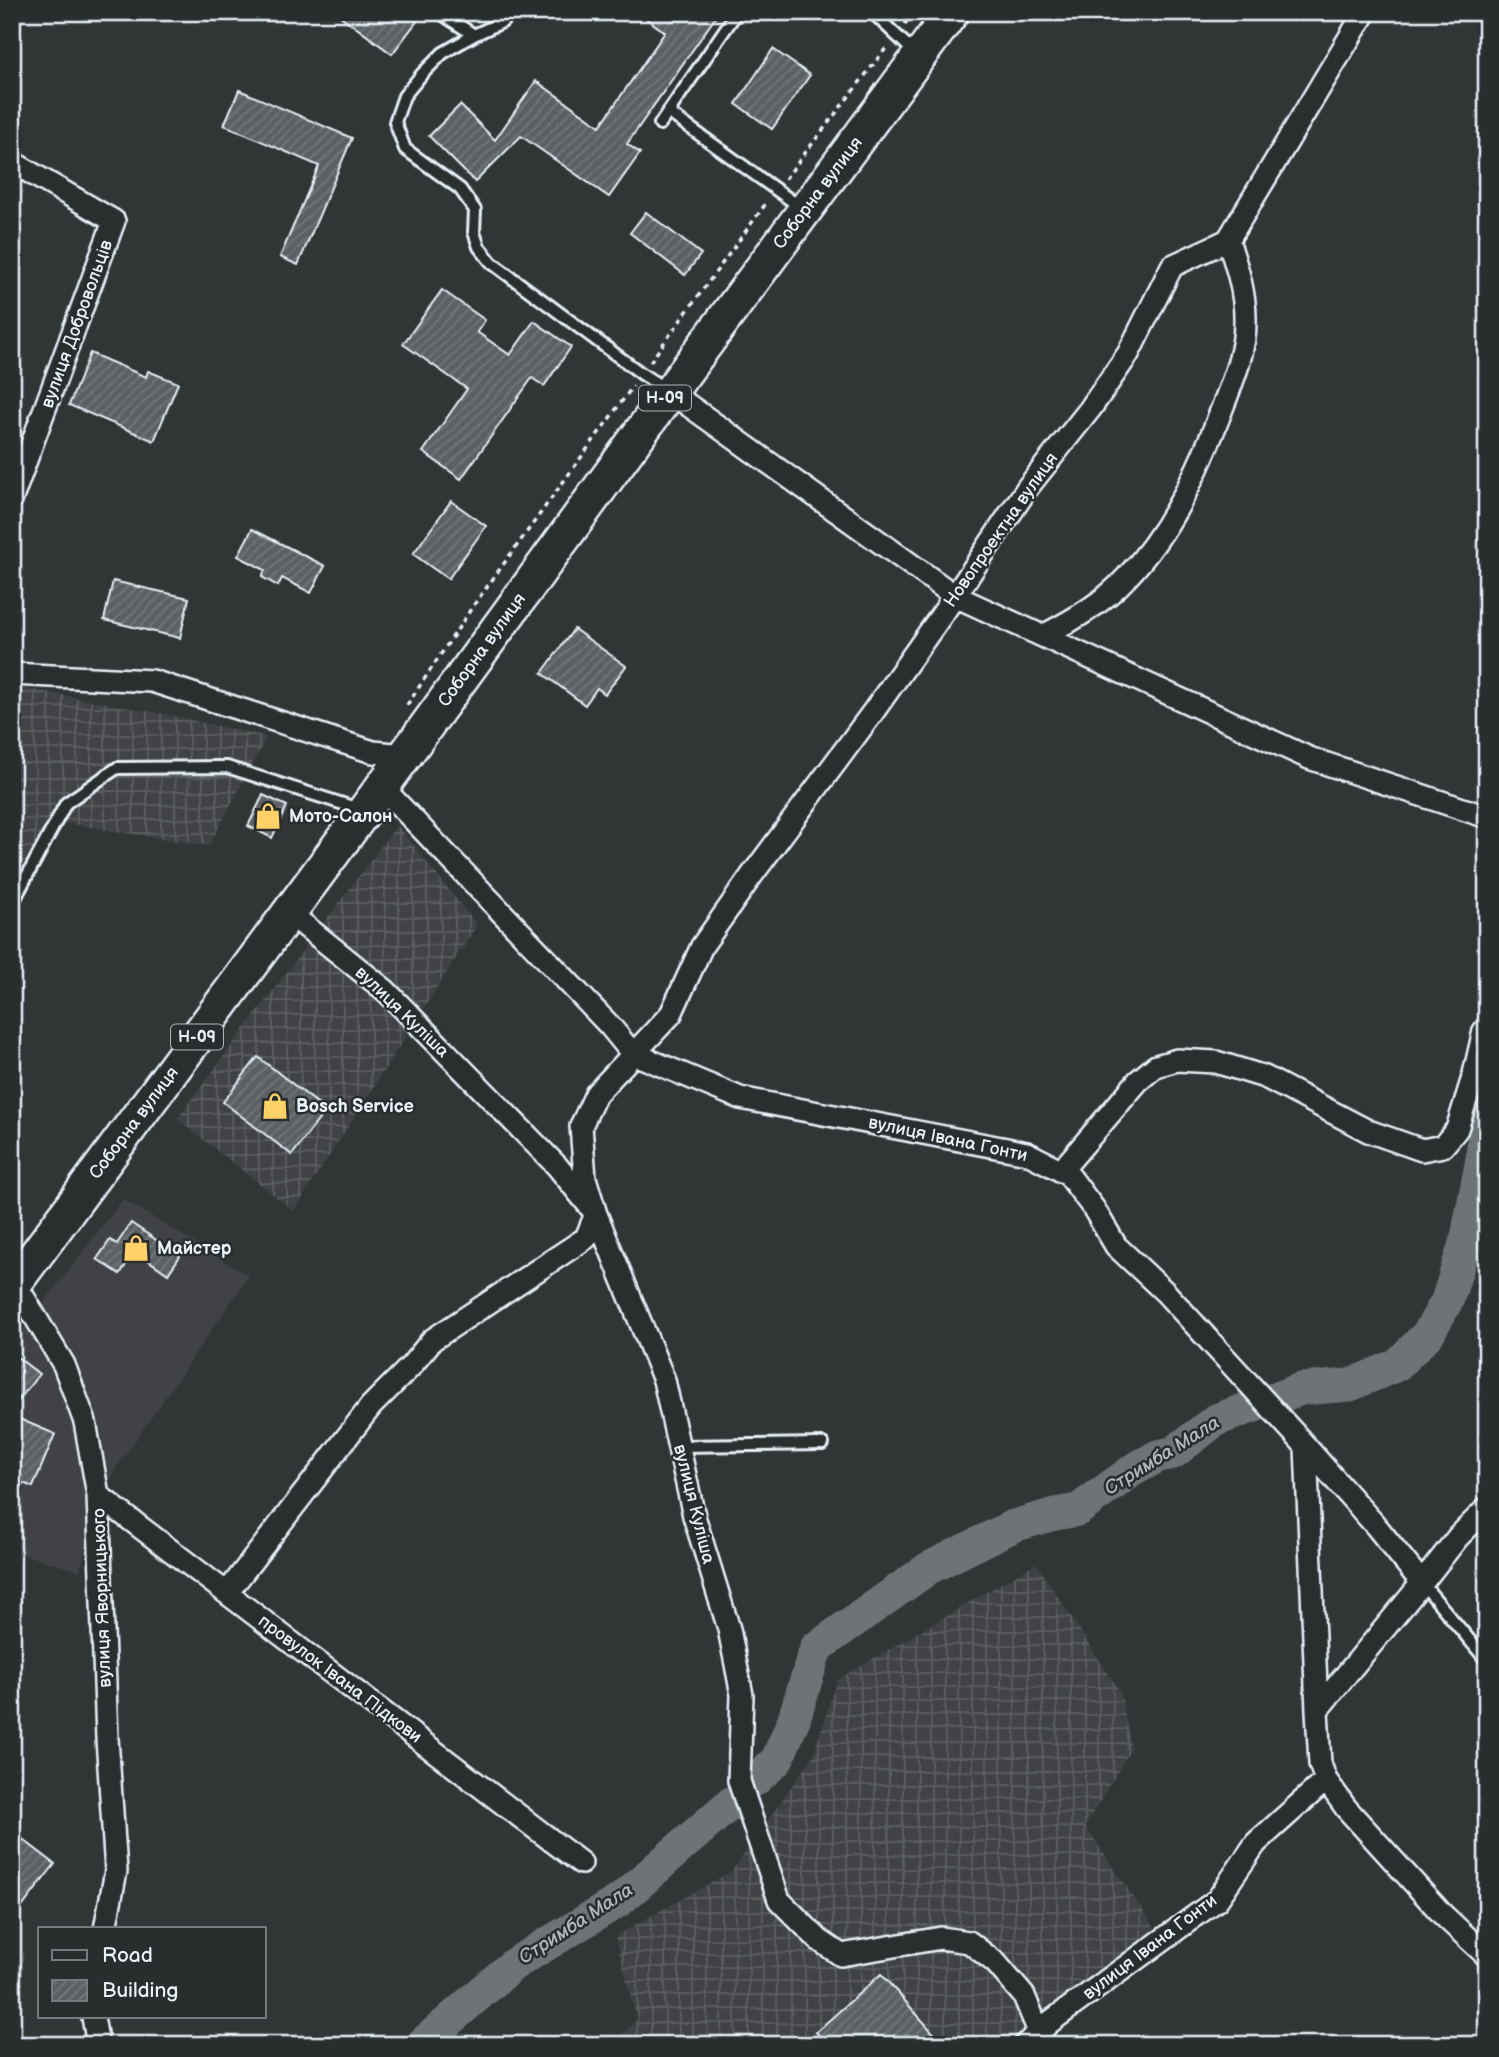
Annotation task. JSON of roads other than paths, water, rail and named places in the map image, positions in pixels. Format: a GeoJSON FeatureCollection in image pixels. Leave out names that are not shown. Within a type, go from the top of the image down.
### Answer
{"type":"FeatureCollection","features":[{"type":"Feature","properties":{"kind":"main road","name":"Соборна вулиця"},"geometry":{"type":"LineString","coordinates":[[14,1285],[952,12]]}},
{"type":"Feature","properties":{"kind":"street"},"geometry":{"type":"LineString","coordinates":[[1043,636],[1106,598],[1128,577],[1183,498],[1206,451],[1237,371],[1245,324],[1240,277],[1228,240],[1365,12]]}},
{"type":"Feature","properties":{"kind":"street","name":"вулиця Добровольців"},"geometry":{"type":"LineString","coordinates":[[12,162],[114,221],[12,498]]}},
{"type":"Feature","properties":{"kind":"street","name":"Новопроектна вулиця"},"geometry":{"type":"LineString","coordinates":[[596,1214],[585,1178],[581,1126],[596,1094],[671,1014],[702,946],[955,596],[1028,486],[1090,409],[1128,354],[1172,266],[1228,240]]}},
{"type":"Feature","properties":{"kind":"street"},"geometry":{"type":"LineString","coordinates":[[670,392],[955,596],[1309,758],[1487,817]]}},
{"type":"Feature","properties":{"kind":"street"},"geometry":{"type":"LineString","coordinates":[[12,674],[152,681],[373,752],[405,755]]}},
{"type":"Feature","properties":{"kind":"street","name":"вулиця Івана Гонти"},"geometry":{"type":"LineString","coordinates":[[373,799],[610,1026],[632,1053],[740,1098],[1027,1153],[1068,1174],[1094,1209],[1116,1246],[1165,1292],[1300,1440],[1422,1583]]}},
{"type":"Feature","properties":{"kind":"street","name":"вулиця Куліша"},"geometry":{"type":"LineString","coordinates":[[289,913],[386,991],[557,1166],[596,1214],[664,1380],[694,1516],[729,1629],[743,1695],[739,1781],[779,1900],[819,1940],[841,1955],[942,1938],[969,1942],[996,1963],[1024,1996],[1032,2038]]}},
{"type":"Feature","properties":{"kind":"street"},"geometry":{"type":"LineString","coordinates":[[1061,1171],[1138,1081],[1156,1066],[1177,1060],[1216,1062],[1265,1077],[1368,1131],[1422,1150],[1443,1146],[1457,1129],[1487,1027]]}},
{"type":"Feature","properties":{"kind":"street"},"geometry":{"type":"LineString","coordinates":[[227,1593],[371,1406],[432,1340],[586,1238],[596,1214]]}},
{"type":"Feature","properties":{"kind":"street","name":"вулиця Яворницького"},"geometry":{"type":"LineString","coordinates":[[14,1285],[64,1365],[85,1422],[98,1495],[107,1738],[116,1871],[105,1927]]}},
{"type":"Feature","properties":{"kind":"street"},"geometry":{"type":"LineString","coordinates":[[1300,1440],[1320,1764],[1325,1780],[1346,1808],[1443,1915],[1487,1956]]}},
{"type":"Feature","properties":{"kind":"street","name":"провулок Івана Підкови"},"geometry":{"type":"LineString","coordinates":[[98,1495],[581,1863]]}},
{"type":"Feature","properties":{"kind":"street"},"geometry":{"type":"LineString","coordinates":[[1317,1710],[1458,1537],[1487,1508]]}},
{"type":"Feature","properties":{"kind":"street","name":"вулиця Івана Гонти"},"geometry":{"type":"LineString","coordinates":[[1032,2038],[1217,1900],[1256,1843],[1325,1780]]}},
{"type":"Feature","properties":{"kind":"street"},"geometry":{"type":"LineString","coordinates":[[93,2018],[98,2045]]}},
{"type":"Feature","properties":{"kind":"lane"},"geometry":{"type":"LineString","coordinates":[[439,12],[474,35]]}},
{"type":"Feature","properties":{"kind":"lane"},"geometry":{"type":"LineString","coordinates":[[512,12],[502,22],[443,53],[404,96],[395,122],[405,149],[460,189],[475,210],[474,232],[479,247],[492,263],[670,392]]}},
{"type":"Feature","properties":{"kind":"lane"},"geometry":{"type":"LineString","coordinates":[[660,124],[737,12]]}},
{"type":"Feature","properties":{"kind":"lane"},"geometry":{"type":"LineString","coordinates":[[872,12],[919,57]]}},
{"type":"Feature","properties":{"kind":"lane"},"geometry":{"type":"LineString","coordinates":[[668,112],[805,211]]}},
{"type":"Feature","properties":{"kind":"lane"},"geometry":{"type":"LineString","coordinates":[[12,904],[66,803],[117,768],[227,767],[373,799]]}},
{"type":"Feature","properties":{"kind":"lane"},"geometry":{"type":"LineString","coordinates":[[679,1446],[823,1444]]}},
{"type":"Feature","properties":{"kind":"lane"},"geometry":{"type":"LineString","coordinates":[[1422,1583],[1487,1661]]}},
{"type":"Feature","properties":{"kind":"waterway","name":"Стримба Мала"},"geometry":{"type":"LineString","coordinates":[[755,1780],[777,1760],[794,1719],[816,1648],[929,1568],[1013,1526],[1078,1510],[1133,1470],[1158,1456],[1173,1453],[1216,1420],[1301,1389],[1350,1385],[1397,1365],[1428,1334],[1447,1301],[1467,1237],[1482,1159],[1487,1094]]}},
{"type":"Feature","properties":{"kind":"waterway","name":"Стримба Мала"},"geometry":{"type":"LineString","coordinates":[[421,2045],[514,1964],[620,1900],[731,1803]]}},
{"type":"Feature","properties":{"kind":"place","name":"Мото-Салон"},"geometry":{"type":"Point","coordinates":[268,816]}},
{"type":"Feature","properties":{"kind":"place","name":"Bosch Service"},"geometry":{"type":"Point","coordinates":[275,1106]}},
{"type":"Feature","properties":{"kind":"place","name":"Майстер"},"geometry":{"type":"Point","coordinates":[136,1248]}}]}
